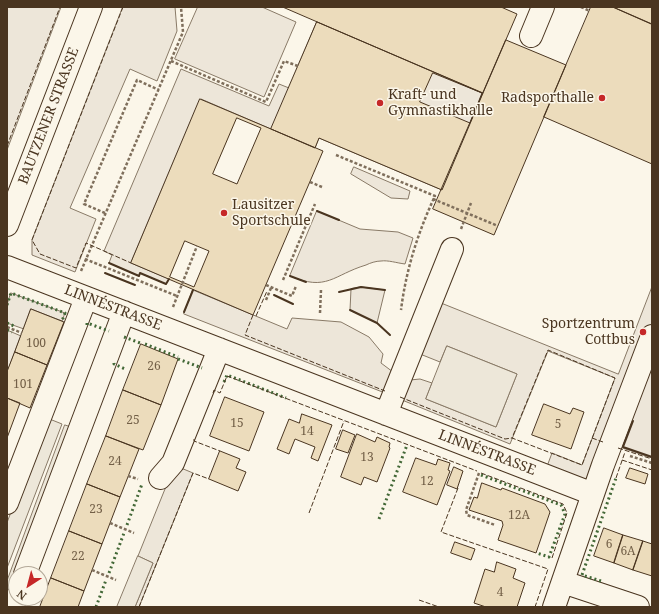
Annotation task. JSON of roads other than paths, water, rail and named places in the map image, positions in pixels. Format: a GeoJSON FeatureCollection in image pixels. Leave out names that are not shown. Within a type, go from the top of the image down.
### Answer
{"type":"FeatureCollection","features":[{"type":"Feature","properties":{"kind":"street","name":"BAUTZENER STRASSE"},"geometry":{"type":"LineString","coordinates":[[7,225],[91,7]]}},
{"type":"Feature","properties":{"kind":"street"},"geometry":{"type":"LineString","coordinates":[[531,36],[543,7]]}},
{"type":"Feature","properties":{"kind":"street"},"geometry":{"type":"LineString","coordinates":[[386,414],[452,248]]}},
{"type":"Feature","properties":{"kind":"street","name":"LINNÉSTRASSE"},"geometry":{"type":"LineString","coordinates":[[7,267],[593,494]]}},
{"type":"Feature","properties":{"kind":"street"},"geometry":{"type":"LineString","coordinates":[[7,503],[86,298]]}},
{"type":"Feature","properties":{"kind":"street"},"geometry":{"type":"LineString","coordinates":[[28,566],[124,312]]}},
{"type":"Feature","properties":{"kind":"street"},"geometry":{"type":"LineString","coordinates":[[554,607],[593,494],[652,336]]}},
{"type":"Feature","properties":{"kind":"street"},"geometry":{"type":"LineString","coordinates":[[160,478],[173,463],[219,349]]}},
{"type":"Feature","properties":{"kind":"street"},"geometry":{"type":"LineString","coordinates":[[562,582],[638,607]]}},
{"type":"Feature","properties":{"kind":"place","name":"Radsporthalle"},"geometry":{"type":"Point","coordinates":[602,98]}},
{"type":"Feature","properties":{"kind":"place","name":"Kraft- und Gymnastikhalle"},"geometry":{"type":"Point","coordinates":[380,103]}},
{"type":"Feature","properties":{"kind":"place","name":"Lausitzer Sportschule"},"geometry":{"type":"Point","coordinates":[224,213]}},
{"type":"Feature","properties":{"kind":"place","name":"Sportzentrum Cottbus"},"geometry":{"type":"Point","coordinates":[643,332]}}]}
